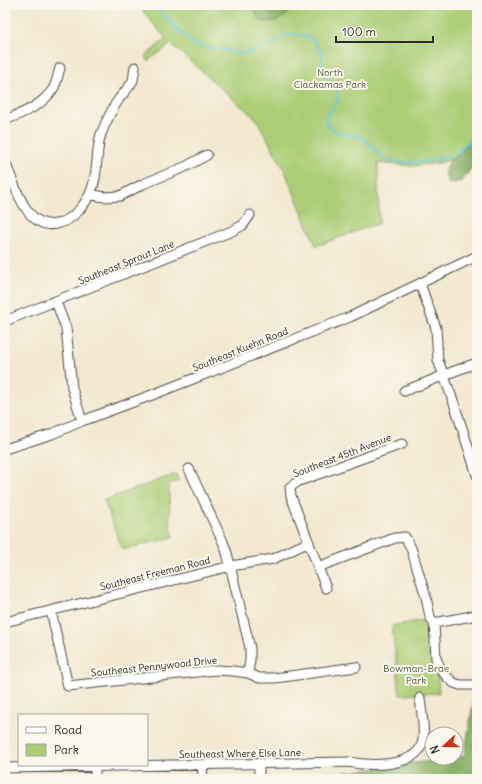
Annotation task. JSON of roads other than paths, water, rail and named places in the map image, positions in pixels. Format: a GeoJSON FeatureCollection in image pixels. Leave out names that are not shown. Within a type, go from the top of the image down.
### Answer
{"type":"FeatureCollection","features":[{"type":"Feature","properties":{"kind":"street"},"geometry":{"type":"LineString","coordinates":[[5,162],[26,211],[38,221],[55,225],[72,217],[90,194],[94,182],[97,149],[101,136],[112,110],[133,81],[135,67]]}},
{"type":"Feature","properties":{"kind":"street"},"geometry":{"type":"LineString","coordinates":[[5,120],[30,110],[43,100],[53,89],[60,68]]}},
{"type":"Feature","properties":{"kind":"street"},"geometry":{"type":"LineString","coordinates":[[90,194],[104,197],[120,196],[143,184],[185,167],[207,155]]}},
{"type":"Feature","properties":{"kind":"street","name":"Southeast Sprout Lane"},"geometry":{"type":"LineString","coordinates":[[5,321],[232,231],[243,225],[250,215]]}},
{"type":"Feature","properties":{"kind":"street","name":"Southeast Kuehn Road"},"geometry":{"type":"LineString","coordinates":[[5,448],[52,434],[350,316],[477,256]]}},
{"type":"Feature","properties":{"kind":"street"},"geometry":{"type":"LineString","coordinates":[[420,284],[436,328],[437,355],[477,475]]}},
{"type":"Feature","properties":{"kind":"street"},"geometry":{"type":"LineString","coordinates":[[56,302],[66,328],[72,388],[82,421]]}},
{"type":"Feature","properties":{"kind":"street"},"geometry":{"type":"LineString","coordinates":[[404,392],[444,374],[477,362]]}},
{"type":"Feature","properties":{"kind":"street","name":"Southeast 45th Avenue"},"geometry":{"type":"LineString","coordinates":[[309,542],[291,496],[290,487],[299,481],[402,444]]}},
{"type":"Feature","properties":{"kind":"street"},"geometry":{"type":"LineString","coordinates":[[189,469],[223,542],[231,566],[250,648],[248,673],[259,678],[275,678],[356,667]]}},
{"type":"Feature","properties":{"kind":"street"},"geometry":{"type":"LineString","coordinates":[[318,567],[395,538],[404,537],[411,548],[426,597],[430,617],[434,623],[436,658],[440,668],[454,683],[460,685],[477,685]]}},
{"type":"Feature","properties":{"kind":"street"},"geometry":{"type":"LineString","coordinates":[[309,542],[326,588]]}},
{"type":"Feature","properties":{"kind":"street","name":"Southeast Freeman Road"},"geometry":{"type":"LineString","coordinates":[[5,622],[231,566],[273,559],[309,542]]}},
{"type":"Feature","properties":{"kind":"street","name":"Southeast Pennywood Drive"},"geometry":{"type":"LineString","coordinates":[[51,611],[68,686],[216,670],[248,673]]}},
{"type":"Feature","properties":{"kind":"street"},"geometry":{"type":"LineString","coordinates":[[434,623],[477,615]]}},
{"type":"Feature","properties":{"kind":"street","name":"Southeast Where Else Lane"},"geometry":{"type":"LineString","coordinates":[[5,768],[348,762],[358,764],[391,764],[411,758],[421,746],[423,736],[420,698]]}},
{"type":"Feature","properties":{"kind":"street"},"geometry":{"type":"LineString","coordinates":[[259,763],[259,779]]}},
{"type":"Feature","properties":{"kind":"street"},"geometry":{"type":"LineString","coordinates":[[202,765],[203,779]]}},
{"type":"Feature","properties":{"kind":"street"},"geometry":{"type":"LineString","coordinates":[[95,767],[95,779]]}},
{"type":"Feature","properties":{"kind":"waterway"},"geometry":{"type":"LineString","coordinates":[[155,5],[178,30],[195,45],[241,53],[254,51],[274,43],[285,35],[292,34],[310,37],[321,51],[323,71],[337,91],[338,100],[326,117],[326,124],[336,132],[362,137],[386,160],[412,163],[439,159],[457,153],[469,141],[477,138]]}},
{"type":"Feature","properties":{"kind":"park label","name":"North Clackamas Park"},"geometry":{"type":"Point","coordinates":[330,78]}},
{"type":"Feature","properties":{"kind":"park label","name":"Bowman-Brae Park"},"geometry":{"type":"Point","coordinates":[416,674]}}]}
